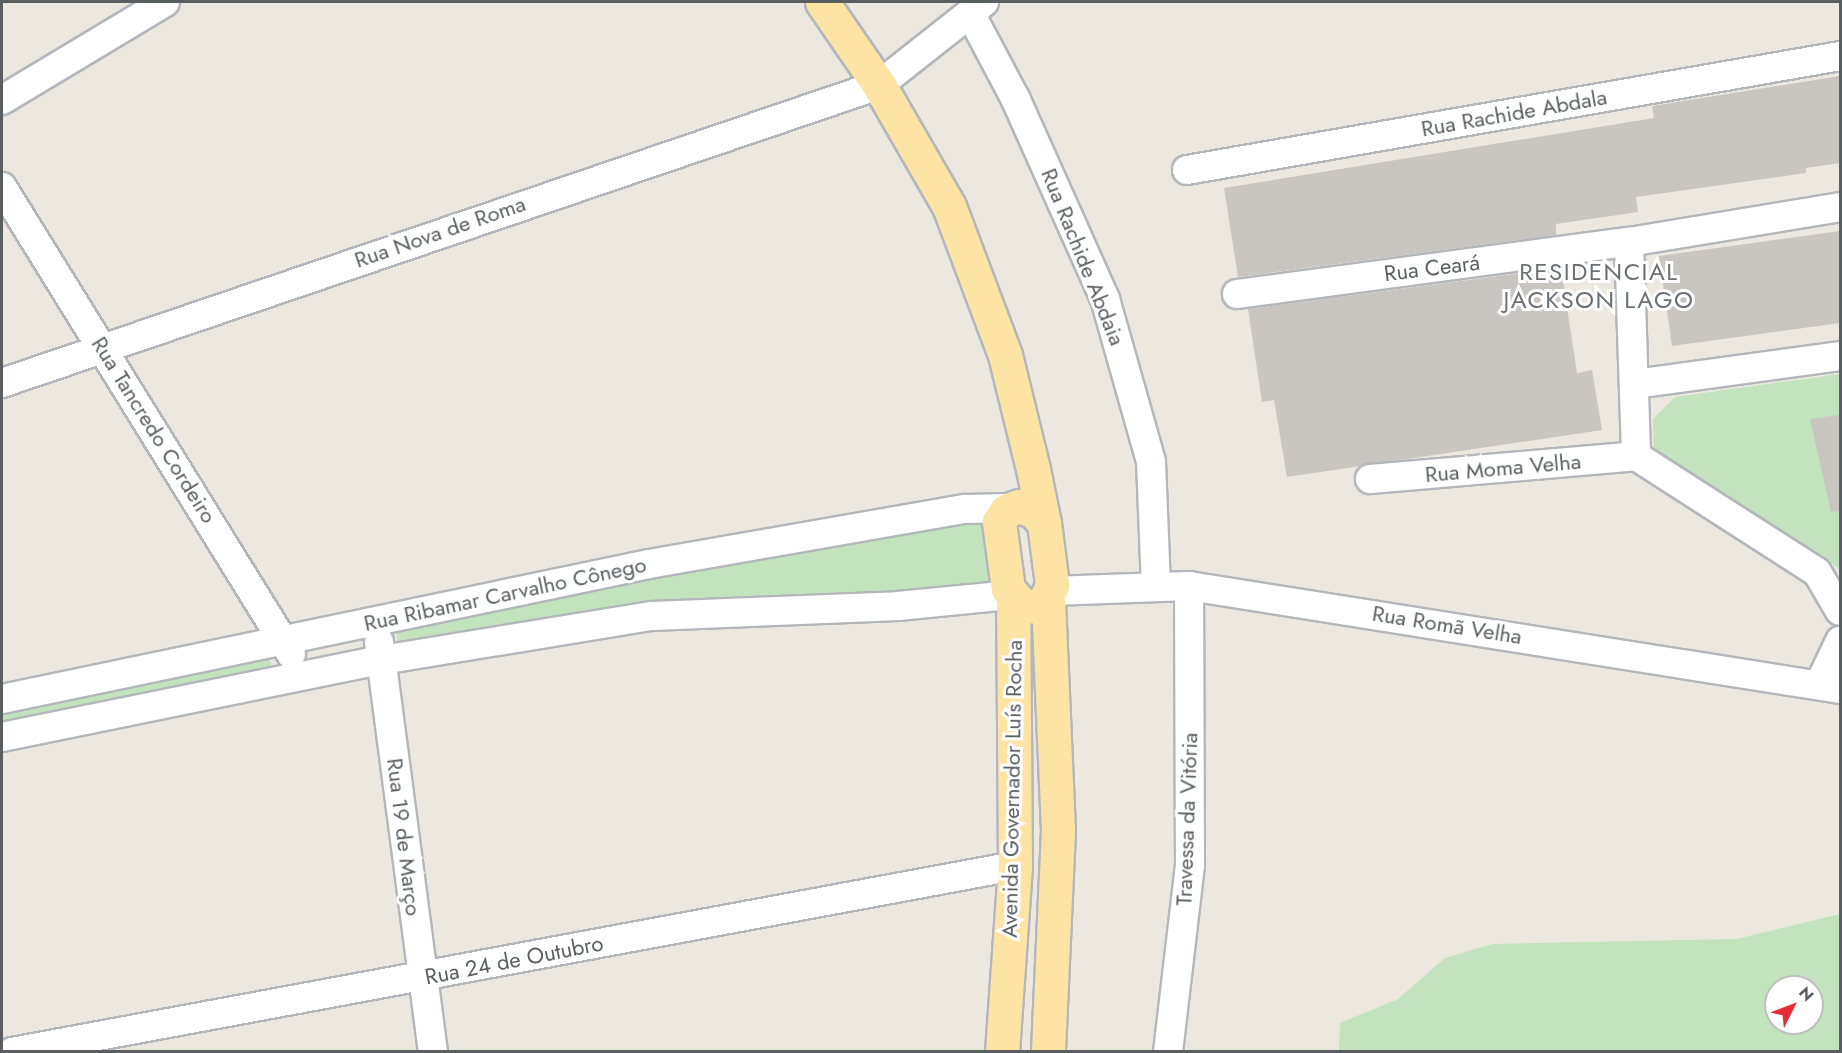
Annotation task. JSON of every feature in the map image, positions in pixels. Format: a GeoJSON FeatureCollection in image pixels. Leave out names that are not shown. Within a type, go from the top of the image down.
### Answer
{"type":"FeatureCollection","features":[{"type":"Feature","properties":{"kind":"main road"},"geometry":{"type":"LineString","coordinates":[[822,2],[879,85],[949,206],[977,276],[1005,355],[1033,469],[1025,512]]}},
{"type":"Feature","properties":{"kind":"main road","name":"Avenida Governador Luís Rocha"},"geometry":{"type":"LineString","coordinates":[[1002,1052],[1015,866],[1012,597],[998,530],[1002,515],[1025,512],[1049,596],[1058,830],[1048,1052]]}},
{"type":"Feature","properties":{"kind":"main road"},"geometry":{"type":"LineString","coordinates":[[1012,597],[1031,608],[1049,596]]}},
{"type":"Feature","properties":{"kind":"street"},"geometry":{"type":"LineString","coordinates":[[2,100],[165,2]]}},
{"type":"Feature","properties":{"kind":"street","name":"Rua Nova de Roma"},"geometry":{"type":"LineString","coordinates":[[2,383],[103,346],[879,85],[977,7]]}},
{"type":"Feature","properties":{"kind":"street","name":"Rua Rachide Abdaia"},"geometry":{"type":"LineString","coordinates":[[977,7],[1105,298],[1151,462],[1156,586]]}},
{"type":"Feature","properties":{"kind":"street","name":"Rua Rachide Abdala"},"geometry":{"type":"LineString","coordinates":[[1187,170],[1840,56]]}},
{"type":"Feature","properties":{"kind":"street","name":"Rua Tancredo Cordeiro"},"geometry":{"type":"LineString","coordinates":[[2,187],[103,346],[283,639],[302,676]]}},
{"type":"Feature","properties":{"kind":"street","name":"Rua Ceará"},"geometry":{"type":"LineString","coordinates":[[1237,294],[1629,242],[1840,207]]}},
{"type":"Feature","properties":{"kind":"street"},"geometry":{"type":"LineString","coordinates":[[1629,242],[1636,456],[1817,572],[1840,611]]}},
{"type":"Feature","properties":{"kind":"street"},"geometry":{"type":"LineString","coordinates":[[1635,384],[1840,356]]}},
{"type":"Feature","properties":{"kind":"street","name":"Rua Moma Velha"},"geometry":{"type":"LineString","coordinates":[[1370,479],[1636,456]]}},
{"type":"Feature","properties":{"kind":"street","name":"Rua Ribamar Carvalho Cônego"},"geometry":{"type":"LineString","coordinates":[[2,699],[660,562],[965,509],[1025,512]]}},
{"type":"Feature","properties":{"kind":"street","name":"Rua Romã Velha"},"geometry":{"type":"LineString","coordinates":[[1049,596],[1156,586],[1190,586],[1830,687]]}},
{"type":"Feature","properties":{"kind":"street","name":"Travessa da Vitória"},"geometry":{"type":"LineString","coordinates":[[1168,1052],[1190,866],[1190,586]]}},
{"type":"Feature","properties":{"kind":"street","name":"Rua Ribamar Carvalho Cônego"},"geometry":{"type":"LineString","coordinates":[[2,737],[382,660],[652,616],[898,606],[1012,597]]}},
{"type":"Feature","properties":{"kind":"street","name":"Rua 19 de Março"},"geometry":{"type":"LineString","coordinates":[[376,622],[433,1052]]}},
{"type":"Feature","properties":{"kind":"street"},"geometry":{"type":"LineString","coordinates":[[1830,687],[1840,641]]}},
{"type":"Feature","properties":{"kind":"street","name":"Rua 24 de Outubro"},"geometry":{"type":"LineString","coordinates":[[12,1052],[422,978],[1015,866]]}},
{"type":"Feature","properties":{"kind":"green space"},"geometry":{"type":"Polygon","coordinates":[[[1840,374],[1840,570],[1825,557],[1671,468],[1654,452],[1653,419],[1675,397],[1840,374]]]}},
{"type":"Feature","properties":{"kind":"green space"},"geometry":{"type":"Polygon","coordinates":[[[981,514],[989,589],[397,644],[397,629],[648,575],[981,514]]]}},
{"type":"Feature","properties":{"kind":"green space"},"geometry":{"type":"Polygon","coordinates":[[[268,656],[274,673],[2,730],[2,709],[268,656]]]}},
{"type":"Feature","properties":{"kind":"green space"},"geometry":{"type":"Polygon","coordinates":[[[1840,914],[1840,1051],[1339,1051],[1340,1023],[1398,999],[1445,958],[1492,944],[1736,939],[1840,914]]]}},
{"type":"Feature","properties":{"kind":"building"},"geometry":{"type":"Polygon","coordinates":[[[1840,76],[1840,163],[1806,168],[1806,173],[1636,197],[1638,212],[1556,224],[1556,235],[1238,277],[1224,188],[1654,118],[1652,106],[1840,76]]]}},
{"type":"Feature","properties":{"kind":"building"},"geometry":{"type":"Polygon","coordinates":[[[1840,231],[1840,323],[1672,346],[1659,256],[1840,231]]]}},
{"type":"Feature","properties":{"kind":"building"},"geometry":{"type":"Polygon","coordinates":[[[1561,268],[1577,373],[1592,370],[1602,430],[1287,477],[1274,400],[1262,402],[1248,309],[1561,268]]]}},
{"type":"Feature","properties":{"kind":"building"},"geometry":{"type":"Polygon","coordinates":[[[1840,415],[1840,511],[1831,512],[1810,419],[1840,415]]]}},
{"type":"Feature","properties":{"kind":"district","name":"RESIDENCIAL JACKSON LAGO"},"geometry":{"type":"Point","coordinates":[1599,286]}}]}
